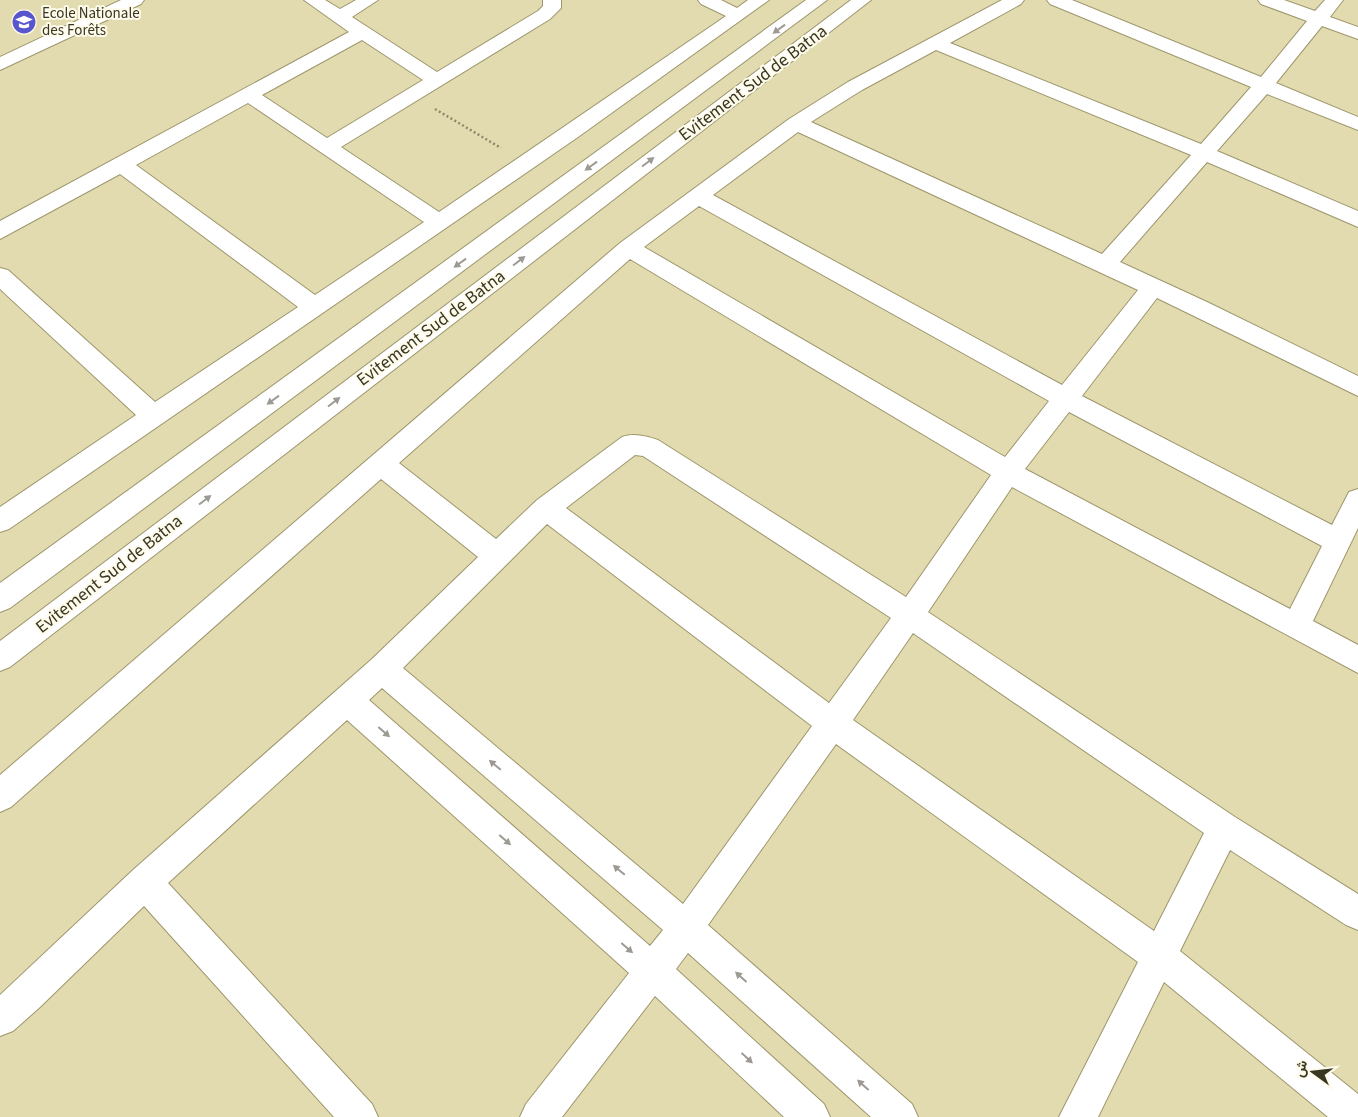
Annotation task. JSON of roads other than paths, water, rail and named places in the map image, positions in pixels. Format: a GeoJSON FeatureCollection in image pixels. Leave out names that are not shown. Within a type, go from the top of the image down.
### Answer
{"type":"FeatureCollection","features":[{"type":"Feature","properties":{"kind":"main road"},"geometry":{"type":"LineString","coordinates":[[0,64],[135,0]]}},
{"type":"Feature","properties":{"kind":"main road"},"geometry":{"type":"LineString","coordinates":[[313,0],[436,80]]}},
{"type":"Feature","properties":{"kind":"main road"},"geometry":{"type":"LineString","coordinates":[[339,17],[369,0]]}},
{"type":"Feature","properties":{"kind":"main road"},"geometry":{"type":"LineString","coordinates":[[325,148],[544,15],[552,8],[552,0]]}},
{"type":"Feature","properties":{"kind":"main road"},"geometry":{"type":"LineString","coordinates":[[707,0],[738,15]]}},
{"type":"Feature","properties":{"kind":"main road"},"geometry":{"type":"LineString","coordinates":[[0,521],[313,306],[528,163],[760,0]]}},
{"type":"Feature","properties":{"kind":"main road","name":"Evitement Sud de Batna"},"geometry":{"type":"LineString","coordinates":[[0,599],[818,0]]}},
{"type":"Feature","properties":{"kind":"main road","name":"Evitement Sud de Batna"},"geometry":{"type":"LineString","coordinates":[[0,658],[862,0]]}},
{"type":"Feature","properties":{"kind":"main road"},"geometry":{"type":"LineString","coordinates":[[0,796],[628,248],[796,123],[855,86],[1015,0]]}},
{"type":"Feature","properties":{"kind":"main road"},"geometry":{"type":"LineString","coordinates":[[1056,0],[1358,124]]}},
{"type":"Feature","properties":{"kind":"main road"},"geometry":{"type":"LineString","coordinates":[[1267,0],[1358,33]]}},
{"type":"Feature","properties":{"kind":"main road"},"geometry":{"type":"LineString","coordinates":[[1105,265],[1264,86],[1334,0]]}},
{"type":"Feature","properties":{"kind":"main road"},"geometry":{"type":"LineString","coordinates":[[0,231],[250,96],[363,32]]}},
{"type":"Feature","properties":{"kind":"main road"},"geometry":{"type":"LineString","coordinates":[[934,43],[1204,153],[1358,220]]}},
{"type":"Feature","properties":{"kind":"main road"},"geometry":{"type":"LineString","coordinates":[[250,96],[325,148],[439,222]]}},
{"type":"Feature","properties":{"kind":"main road"},"geometry":{"type":"LineString","coordinates":[[796,123],[1153,287],[1358,387]]}},
{"type":"Feature","properties":{"kind":"main road"},"geometry":{"type":"LineString","coordinates":[[122,166],[313,306]]}},
{"type":"Feature","properties":{"kind":"main road"},"geometry":{"type":"LineString","coordinates":[[698,196],[1066,399],[1338,541]]}},
{"type":"Feature","properties":{"kind":"main road"},"geometry":{"type":"LineString","coordinates":[[628,248],[1008,472],[1297,625],[1358,660]]}},
{"type":"Feature","properties":{"kind":"main road"},"geometry":{"type":"LineString","coordinates":[[0,276],[153,415]]}},
{"type":"Feature","properties":{"kind":"main road"},"geometry":{"type":"LineString","coordinates":[[539,1117],[686,928],[910,615],[1008,472],[1153,287]]}},
{"type":"Feature","properties":{"kind":"main road"},"geometry":{"type":"LineString","coordinates":[[0,1018],[145,882],[382,669],[546,508],[631,444],[649,447],[910,615],[1224,828],[1358,913]]}},
{"type":"Feature","properties":{"kind":"main road"},"geometry":{"type":"LineString","coordinates":[[382,464],[496,555]]}},
{"type":"Feature","properties":{"kind":"main road"},"geometry":{"type":"LineString","coordinates":[[1297,625],[1358,500]]}},
{"type":"Feature","properties":{"kind":"main road"},"geometry":{"type":"LineString","coordinates":[[546,508],[832,723],[1158,955],[1357,1117]]}},
{"type":"Feature","properties":{"kind":"main road"},"geometry":{"type":"LineString","coordinates":[[382,669],[686,928],[899,1117]]}},
{"type":"Feature","properties":{"kind":"main road"},"geometry":{"type":"LineString","coordinates":[[347,700],[653,971],[811,1117]]}},
{"type":"Feature","properties":{"kind":"main road"},"geometry":{"type":"LineString","coordinates":[[1078,1117],[1158,955],[1224,828]]}},
{"type":"Feature","properties":{"kind":"main road"},"geometry":{"type":"LineString","coordinates":[[145,882],[359,1117]]}},
{"type":"Feature","properties":{"kind":"place","name":"Ecole Nationale des Forêts"},"geometry":{"type":"Point","coordinates":[24,22]}}]}
